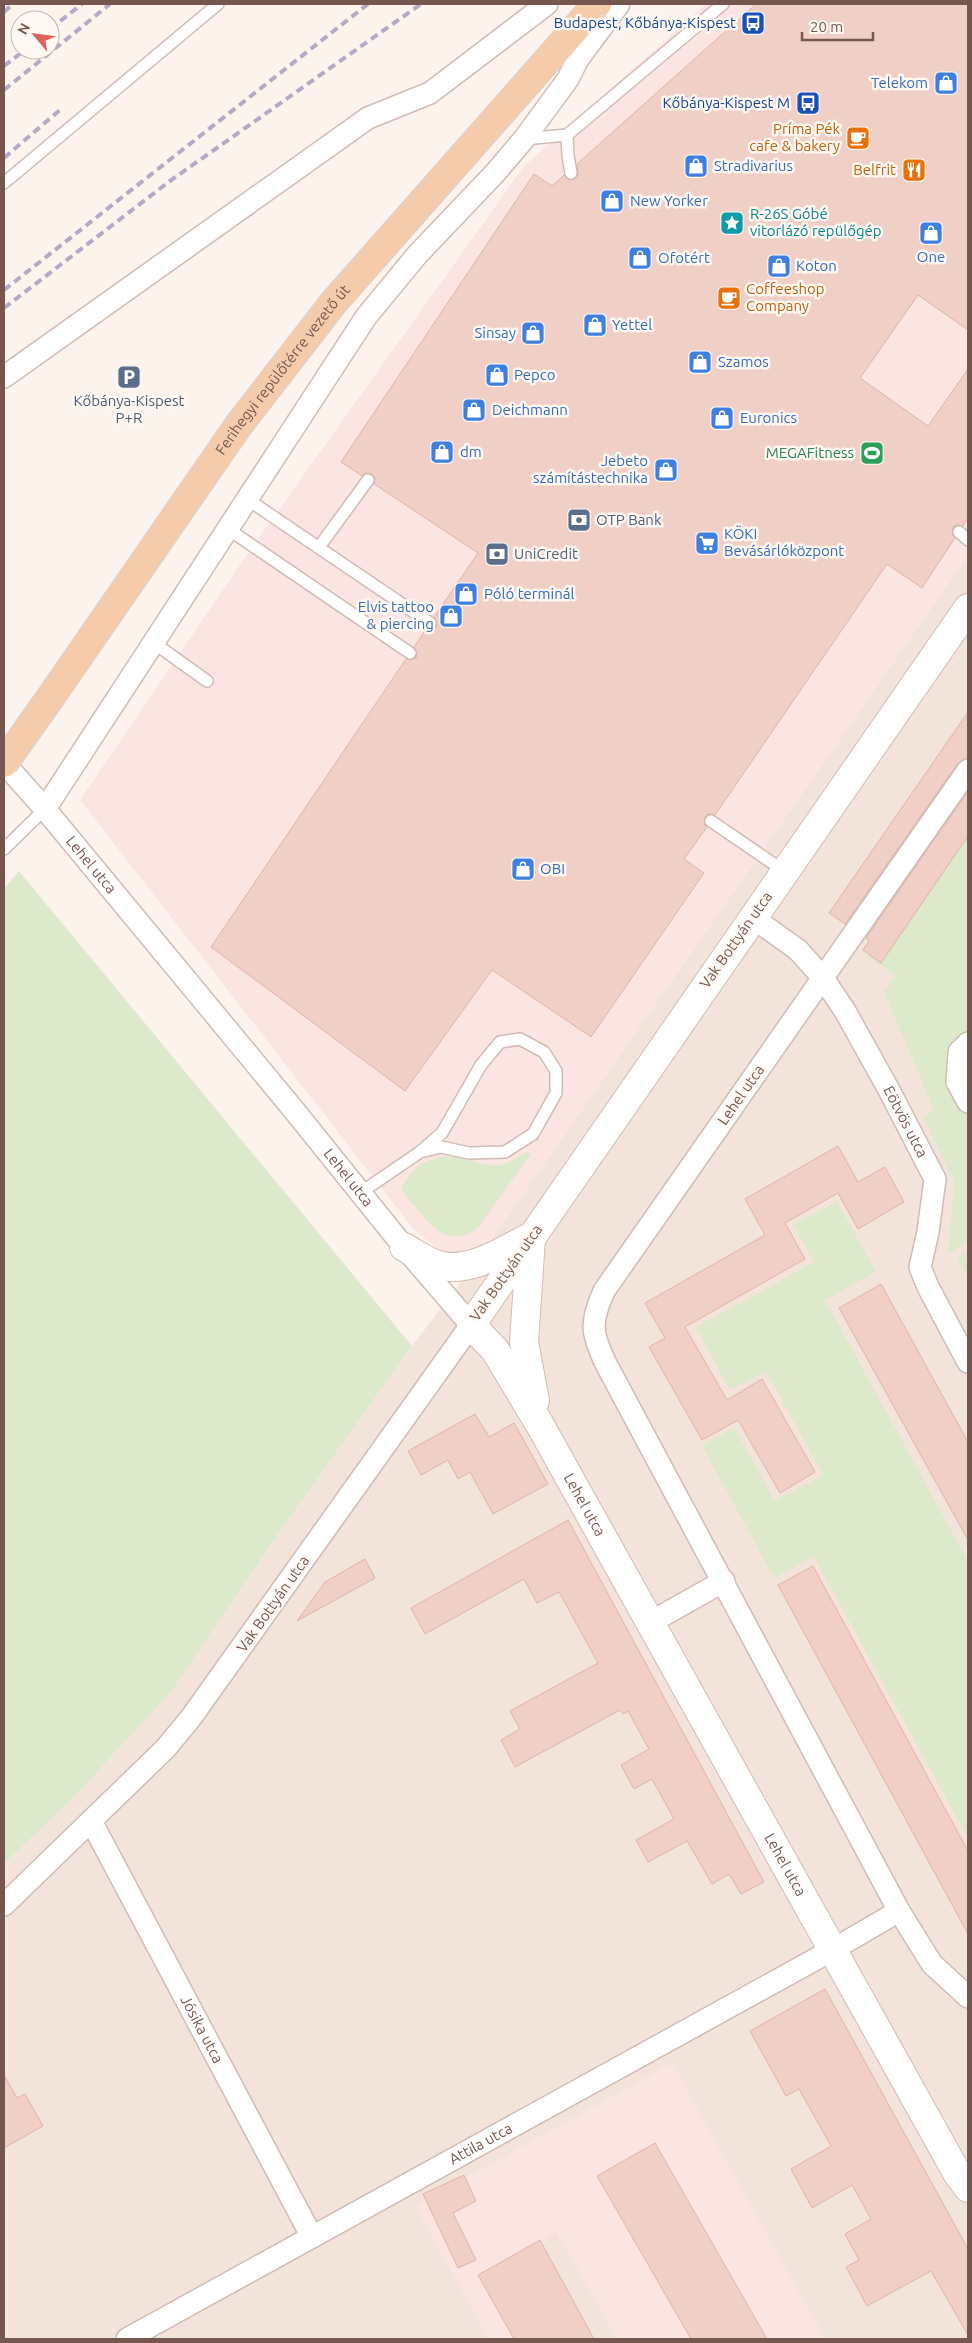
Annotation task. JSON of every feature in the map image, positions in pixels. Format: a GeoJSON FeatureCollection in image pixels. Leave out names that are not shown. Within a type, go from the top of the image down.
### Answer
{"type":"FeatureCollection","features":[{"type":"Feature","properties":{"kind":"main road","name":"Ferihegyi repülőtérre vezető út"},"geometry":{"type":"LineString","coordinates":[[4,763],[238,426],[334,302],[597,4]]}},
{"type":"Feature","properties":{"kind":"street"},"geometry":{"type":"LineString","coordinates":[[4,377],[368,118],[430,92],[548,4]]}},
{"type":"Feature","properties":{"kind":"street"},"geometry":{"type":"LineString","coordinates":[[45,809],[366,317],[417,255],[496,172],[524,139],[568,80],[578,59],[619,4]]}},
{"type":"Feature","properties":{"kind":"street","name":"Vak Bottyán utca"},"geometry":{"type":"LineString","coordinates":[[4,1906],[165,1749],[190,1719],[471,1325],[968,608]]}},
{"type":"Feature","properties":{"kind":"street","name":"Lehel utca"},"geometry":{"type":"LineString","coordinates":[[4,763],[45,809],[404,1247],[495,1350],[540,1425],[834,1949],[957,2173],[968,2188]]}},
{"type":"Feature","properties":{"kind":"street"},"geometry":{"type":"LineString","coordinates":[[823,978],[968,770]]}},
{"type":"Feature","properties":{"kind":"street","name":"Eötvös utca"},"geometry":{"type":"LineString","coordinates":[[752,917],[798,950],[823,978],[845,1011],[935,1179],[928,1232],[920,1267],[928,1287],[968,1362]]}},
{"type":"Feature","properties":{"kind":"street","name":"Lehel utca"},"geometry":{"type":"LineString","coordinates":[[823,978],[604,1291],[597,1306],[594,1324],[595,1342],[899,1911],[932,1964],[968,1997]]}},
{"type":"Feature","properties":{"kind":"street"},"geometry":{"type":"LineString","coordinates":[[968,1043],[959,1052],[957,1082],[968,1102]]}},
{"type":"Feature","properties":{"kind":"street"},"geometry":{"type":"LineString","coordinates":[[404,1247],[440,1266],[468,1266],[532,1237],[524,1342],[540,1425]]}},
{"type":"Feature","properties":{"kind":"street"},"geometry":{"type":"LineString","coordinates":[[651,1622],[724,1581]]}},
{"type":"Feature","properties":{"kind":"street","name":"Jósika utca"},"geometry":{"type":"LineString","coordinates":[[91,1821],[312,2237]]}},
{"type":"Feature","properties":{"kind":"street"},"geometry":{"type":"LineString","coordinates":[[834,1949],[899,1911]]}},
{"type":"Feature","properties":{"kind":"street","name":"Attila utca"},"geometry":{"type":"LineString","coordinates":[[126,2339],[834,1949]]}},
{"type":"Feature","properties":{"kind":"lane"},"geometry":{"type":"LineString","coordinates":[[4,183],[218,4]]}},
{"type":"Feature","properties":{"kind":"lane"},"geometry":{"type":"LineString","coordinates":[[524,139],[567,135],[723,4]]}},
{"type":"Feature","properties":{"kind":"lane"},"geometry":{"type":"LineString","coordinates":[[567,135],[571,173]]}},
{"type":"Feature","properties":{"kind":"lane"},"geometry":{"type":"LineString","coordinates":[[319,547],[368,480]]}},
{"type":"Feature","properties":{"kind":"lane"},"geometry":{"type":"LineString","coordinates":[[247,499],[430,623]]}},
{"type":"Feature","properties":{"kind":"lane"},"geometry":{"type":"LineString","coordinates":[[228,529],[410,653]]}},
{"type":"Feature","properties":{"kind":"lane"},"geometry":{"type":"LineString","coordinates":[[154,643],[206,681]]}},
{"type":"Feature","properties":{"kind":"lane"},"geometry":{"type":"LineString","coordinates":[[4,849],[45,809]]}},
{"type":"Feature","properties":{"kind":"lane"},"geometry":{"type":"LineString","coordinates":[[711,821],[784,871]]}},
{"type":"Feature","properties":{"kind":"lane"},"geometry":{"type":"LineString","coordinates":[[360,1194],[420,1152],[442,1132],[480,1065],[500,1042],[520,1039],[544,1052],[556,1071],[556,1093],[533,1134],[505,1152],[469,1153],[441,1147],[420,1152]]}},
{"type":"Feature","properties":{"kind":"shaded area","name":"KÖKI Bevásárlóközpont"},"geometry":{"type":"Polygon","coordinates":[[[706,4],[968,4],[968,555],[468,1273],[414,1230],[80,800],[248,553],[524,166],[706,4]]]}},
{"type":"Feature","properties":{"kind":"shaded area"},"geometry":{"type":"Polygon","coordinates":[[[968,555],[968,2339],[4,2339],[4,1864],[76,1795],[172,1691],[276,1537],[412,1346],[468,1273],[968,555]]]}},
{"type":"Feature","properties":{"kind":"shaded area"},"geometry":{"type":"Polygon","coordinates":[[[672,2063],[825,2339],[617,2339],[556,2231],[540,2241],[594,2339],[489,2339],[415,2206],[672,2063]]]}},
{"type":"Feature","properties":{"kind":"green space"},"geometry":{"type":"Polygon","coordinates":[[[968,811],[968,1242],[948,1254],[954,1182],[923,1116],[934,1110],[884,992],[896,975],[868,957],[968,811]]]}},
{"type":"Feature","properties":{"kind":"green space"},"geometry":{"type":"Polygon","coordinates":[[[19,871],[412,1346],[276,1537],[172,1691],[76,1795],[4,1864],[4,889],[19,871]]]}},
{"type":"Feature","properties":{"kind":"green space"},"geometry":{"type":"Polygon","coordinates":[[[527,1152],[531,1154],[478,1228],[466,1235],[454,1237],[444,1234],[435,1228],[401,1190],[410,1174],[422,1163],[430,1160],[456,1157],[488,1165],[499,1165],[510,1162],[527,1152]]]}},
{"type":"Feature","properties":{"kind":"green space"},"geometry":{"type":"Polygon","coordinates":[[[837,1201],[876,1272],[825,1300],[968,1561],[968,1838],[814,1557],[774,1578],[702,1446],[734,1427],[775,1501],[823,1475],[766,1371],[730,1390],[696,1327],[814,1262],[793,1225],[837,1201]]]}},
{"type":"Feature","properties":{"kind":"green space"},"geometry":{"type":"Polygon","coordinates":[[[968,1252],[968,1278],[957,1258],[968,1252]]]}},
{"type":"Feature","properties":{"kind":"building","name":"KÖKI Bevásárlóközpont"},"geometry":{"type":"Polygon","coordinates":[[[756,4],[968,4],[968,330],[918,295],[860,378],[928,426],[968,369],[968,518],[963,526],[957,525],[953,527],[952,534],[955,538],[922,588],[887,564],[715,815],[708,814],[705,817],[704,824],[707,827],[684,859],[704,873],[591,1037],[492,970],[405,1091],[211,947],[406,659],[416,658],[417,653],[414,647],[426,629],[436,628],[437,623],[434,617],[478,553],[374,484],[375,477],[372,474],[365,473],[362,476],[341,462],[534,174],[552,186],[564,175],[569,180],[575,179],[578,175],[577,164],[756,4]]]}},
{"type":"Feature","properties":{"kind":"building"},"geometry":{"type":"Polygon","coordinates":[[[968,712],[968,758],[958,763],[845,924],[829,913],[968,712]]]}},
{"type":"Feature","properties":{"kind":"building"},"geometry":{"type":"Polygon","coordinates":[[[968,791],[968,836],[881,963],[863,950],[869,941],[866,938],[968,791]]]}},
{"type":"Feature","properties":{"kind":"building"},"geometry":{"type":"Polygon","coordinates":[[[838,1146],[858,1182],[885,1167],[904,1202],[858,1229],[838,1193],[785,1223],[805,1259],[685,1327],[727,1400],[762,1379],[815,1472],[780,1493],[738,1420],[702,1440],[649,1347],[665,1338],[645,1303],[765,1235],[745,1199],[838,1146]]]}},
{"type":"Feature","properties":{"kind":"building"},"geometry":{"type":"Polygon","coordinates":[[[881,1284],[968,1442],[968,1540],[839,1308],[881,1284]]]}},
{"type":"Feature","properties":{"kind":"building"},"geometry":{"type":"Polygon","coordinates":[[[475,1414],[489,1437],[514,1423],[548,1484],[493,1514],[470,1472],[458,1479],[448,1460],[421,1475],[408,1451],[475,1414]]]}},
{"type":"Feature","properties":{"kind":"building"},"geometry":{"type":"Polygon","coordinates":[[[568,1520],[764,1882],[741,1894],[729,1874],[712,1884],[687,1841],[648,1862],[636,1840],[674,1819],[652,1779],[634,1789],[621,1765],[649,1749],[628,1711],[623,1714],[620,1710],[515,1767],[501,1740],[520,1729],[510,1711],[598,1663],[559,1592],[537,1603],[524,1579],[425,1634],[411,1608],[568,1520]]]}},
{"type":"Feature","properties":{"kind":"building"},"geometry":{"type":"Polygon","coordinates":[[[365,1559],[375,1578],[297,1621],[325,1582],[365,1559]]]}},
{"type":"Feature","properties":{"kind":"building"},"geometry":{"type":"Polygon","coordinates":[[[813,1566],[968,1851],[968,1934],[778,1585],[813,1566]]]}},
{"type":"Feature","properties":{"kind":"building"},"geometry":{"type":"Polygon","coordinates":[[[825,1989],[968,2249],[968,2335],[931,2271],[867,2306],[846,2267],[859,2260],[845,2234],[871,2219],[852,2185],[812,2208],[791,2169],[831,2146],[799,2089],[786,2096],[750,2031],[825,1989]]]}},
{"type":"Feature","properties":{"kind":"building"},"geometry":{"type":"Polygon","coordinates":[[[4,2075],[17,2098],[25,2094],[43,2126],[4,2148],[4,2075]]]}},
{"type":"Feature","properties":{"kind":"building"},"geometry":{"type":"Polygon","coordinates":[[[655,2143],[767,2339],[691,2339],[597,2176],[655,2143]]]}},
{"type":"Feature","properties":{"kind":"building"},"geometry":{"type":"Polygon","coordinates":[[[464,2175],[476,2201],[453,2213],[476,2260],[458,2268],[423,2194],[464,2175]]]}},
{"type":"Feature","properties":{"kind":"building"},"geometry":{"type":"Polygon","coordinates":[[[540,2240],[594,2339],[514,2339],[478,2275],[540,2240]]]}},
{"type":"Feature","properties":{"kind":"railway"},"geometry":{"type":"LineString","coordinates":[[4,12],[13,4]]}},
{"type":"Feature","properties":{"kind":"railway"},"geometry":{"type":"LineString","coordinates":[[60,21],[82,4]]}},
{"type":"Feature","properties":{"kind":"railway"},"geometry":{"type":"LineString","coordinates":[[4,90],[110,4]]}},
{"type":"Feature","properties":{"kind":"railway"},"geometry":{"type":"LineString","coordinates":[[4,290],[368,4]]}},
{"type":"Feature","properties":{"kind":"railway"},"geometry":{"type":"LineString","coordinates":[[4,308],[170,181],[421,4]]}},
{"type":"Feature","properties":{"kind":"railway"},"geometry":{"type":"LineString","coordinates":[[4,66],[12,60]]}},
{"type":"Feature","properties":{"kind":"railway"},"geometry":{"type":"LineString","coordinates":[[4,158],[61,109]]}},
{"type":"Feature","properties":{"kind":"place","name":"Budapest, Kőbánya-Kispest"},"geometry":{"type":"Point","coordinates":[753,23]}},
{"type":"Feature","properties":{"kind":"place","name":"Telekom"},"geometry":{"type":"Point","coordinates":[946,83]}},
{"type":"Feature","properties":{"kind":"place","name":"Kőbánya-Kispest M"},"geometry":{"type":"Point","coordinates":[808,103]}},
{"type":"Feature","properties":{"kind":"place","name":"Príma Pék cafe & bakery"},"geometry":{"type":"Point","coordinates":[858,138]}},
{"type":"Feature","properties":{"kind":"place","name":"Stradivarius"},"geometry":{"type":"Point","coordinates":[696,166]}},
{"type":"Feature","properties":{"kind":"place","name":"Belfrit"},"geometry":{"type":"Point","coordinates":[914,170]}},
{"type":"Feature","properties":{"kind":"place","name":"New Yorker"},"geometry":{"type":"Point","coordinates":[612,201]}},
{"type":"Feature","properties":{"kind":"place","name":"R-26S Góbé vitorlázó repülőgép"},"geometry":{"type":"Point","coordinates":[732,223]}},
{"type":"Feature","properties":{"kind":"place","name":"One"},"geometry":{"type":"Point","coordinates":[931,233]}},
{"type":"Feature","properties":{"kind":"place","name":"Ofotért"},"geometry":{"type":"Point","coordinates":[640,258]}},
{"type":"Feature","properties":{"kind":"place","name":"Koton"},"geometry":{"type":"Point","coordinates":[779,266]}},
{"type":"Feature","properties":{"kind":"place","name":"Coffeeshop Company"},"geometry":{"type":"Point","coordinates":[729,298]}},
{"type":"Feature","properties":{"kind":"place","name":"Yettel"},"geometry":{"type":"Point","coordinates":[595,325]}},
{"type":"Feature","properties":{"kind":"place","name":"Sinsay"},"geometry":{"type":"Point","coordinates":[533,333]}},
{"type":"Feature","properties":{"kind":"place","name":"Szamos"},"geometry":{"type":"Point","coordinates":[700,362]}},
{"type":"Feature","properties":{"kind":"place","name":"Pepco"},"geometry":{"type":"Point","coordinates":[497,375]}},
{"type":"Feature","properties":{"kind":"place","name":"Kőbánya-Kispest P+R"},"geometry":{"type":"Point","coordinates":[129,377]}},
{"type":"Feature","properties":{"kind":"place","name":"Deichmann"},"geometry":{"type":"Point","coordinates":[474,410]}},
{"type":"Feature","properties":{"kind":"place","name":"Euronics"},"geometry":{"type":"Point","coordinates":[722,418]}},
{"type":"Feature","properties":{"kind":"place","name":"dm"},"geometry":{"type":"Point","coordinates":[442,452]}},
{"type":"Feature","properties":{"kind":"place","name":"MEGAFitness"},"geometry":{"type":"Point","coordinates":[872,453]}},
{"type":"Feature","properties":{"kind":"place","name":"Jebeto számítástechnika"},"geometry":{"type":"Point","coordinates":[666,470]}},
{"type":"Feature","properties":{"kind":"place","name":"OTP Bank"},"geometry":{"type":"Point","coordinates":[579,520]}},
{"type":"Feature","properties":{"kind":"place","name":"KÖKI Bevásárlóközpont"},"geometry":{"type":"Point","coordinates":[707,543]}},
{"type":"Feature","properties":{"kind":"place","name":"UniCredit"},"geometry":{"type":"Point","coordinates":[497,554]}},
{"type":"Feature","properties":{"kind":"place","name":"Póló terminál"},"geometry":{"type":"Point","coordinates":[466,594]}},
{"type":"Feature","properties":{"kind":"place","name":"Elvis tattoo & piercing"},"geometry":{"type":"Point","coordinates":[451,616]}},
{"type":"Feature","properties":{"kind":"place","name":"OBI"},"geometry":{"type":"Point","coordinates":[523,869]}}]}
